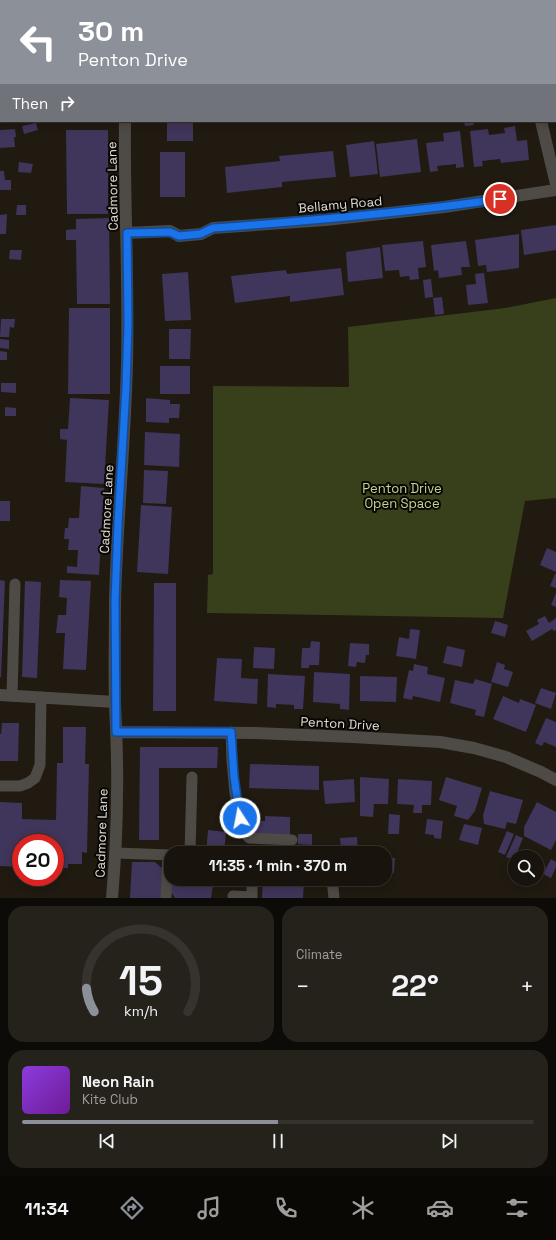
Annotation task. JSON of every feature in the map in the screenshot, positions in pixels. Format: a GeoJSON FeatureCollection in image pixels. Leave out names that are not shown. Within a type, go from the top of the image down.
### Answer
{"type":"FeatureCollection","features":[{"type":"Feature","properties":{"kind":"street","name":"Cadmore Lane"},"geometry":{"type":"LineString","coordinates":[[112,898],[116,853],[117,791],[115,702],[116,578],[128,324],[125,122]]}},
{"type":"Feature","properties":{"kind":"street"},"geometry":{"type":"LineString","coordinates":[[541,122],[556,184]]}},
{"type":"Feature","properties":{"kind":"street","name":"Bellamy Road"},"geometry":{"type":"LineString","coordinates":[[127,233],[170,232],[179,236],[200,234],[213,228],[325,220],[436,208],[556,190]]}},
{"type":"Feature","properties":{"kind":"street"},"geometry":{"type":"LineString","coordinates":[[6,695],[115,702]]}},
{"type":"Feature","properties":{"kind":"street","name":"Penton Drive"},"geometry":{"type":"LineString","coordinates":[[116,732],[231,732],[440,742],[474,748],[506,758],[541,772],[556,780]]}},
{"type":"Feature","properties":{"kind":"lane"},"geometry":{"type":"LineString","coordinates":[[6,695],[15,584]]}},
{"type":"Feature","properties":{"kind":"lane"},"geometry":{"type":"LineString","coordinates":[[0,786],[20,786],[35,778],[40,765],[41,697]]}},
{"type":"Feature","properties":{"kind":"lane"},"geometry":{"type":"LineString","coordinates":[[231,732],[232,761],[243,830],[249,838],[292,840]]}},
{"type":"Feature","properties":{"kind":"lane"},"geometry":{"type":"LineString","coordinates":[[190,846],[192,777]]}},
{"type":"Feature","properties":{"kind":"lane"},"geometry":{"type":"LineString","coordinates":[[116,853],[164,855]]}},
{"type":"Feature","properties":{"kind":"lane"},"geometry":{"type":"LineString","coordinates":[[166,898],[167,886]]}},
{"type":"Feature","properties":{"kind":"lane"},"geometry":{"type":"LineString","coordinates":[[233,896],[252,897],[252,886]]}},
{"type":"Feature","properties":{"kind":"lane"},"geometry":{"type":"LineString","coordinates":[[333,886],[334,898]]}},
{"type":"Feature","properties":{"kind":"green space","name":"Penton Drive Open Space"},"geometry":{"type":"Polygon","coordinates":[[[556,298],[556,498],[525,501],[503,618],[207,613],[208,575],[213,574],[213,386],[349,387],[348,327],[505,308],[556,298]]]}},
{"type":"Feature","properties":{"kind":"building"},"geometry":{"type":"Polygon","coordinates":[[[167,122],[193,122],[193,141],[167,141],[167,122]]]}},
{"type":"Feature","properties":{"kind":"building"},"geometry":{"type":"Polygon","coordinates":[[[464,122],[473,122],[474,125],[465,126],[464,122]]]}},
{"type":"Feature","properties":{"kind":"building"},"geometry":{"type":"Polygon","coordinates":[[[36,123],[38,130],[24,134],[22,126],[36,123]]]}},
{"type":"Feature","properties":{"kind":"building"},"geometry":{"type":"Polygon","coordinates":[[[515,126],[517,141],[527,140],[529,160],[501,163],[500,159],[482,161],[483,166],[474,167],[470,131],[488,129],[489,135],[505,133],[504,128],[515,126]]]}},
{"type":"Feature","properties":{"kind":"building"},"geometry":{"type":"Polygon","coordinates":[[[15,129],[15,147],[0,148],[0,130],[15,129]]]}},
{"type":"Feature","properties":{"kind":"building"},"geometry":{"type":"Polygon","coordinates":[[[66,130],[108,130],[108,214],[67,214],[66,130]]]}},
{"type":"Feature","properties":{"kind":"building"},"geometry":{"type":"Polygon","coordinates":[[[460,131],[464,167],[456,168],[456,164],[437,166],[438,171],[430,172],[426,143],[444,141],[443,133],[460,131]]]}},
{"type":"Feature","properties":{"kind":"building"},"geometry":{"type":"Polygon","coordinates":[[[417,139],[421,172],[380,177],[376,144],[417,139]]]}},
{"type":"Feature","properties":{"kind":"building"},"geometry":{"type":"Polygon","coordinates":[[[374,141],[378,174],[350,177],[346,145],[374,141]]]}},
{"type":"Feature","properties":{"kind":"building"},"geometry":{"type":"Polygon","coordinates":[[[333,151],[336,177],[282,182],[282,187],[227,193],[225,167],[280,161],[279,156],[333,151]]]}},
{"type":"Feature","properties":{"kind":"building"},"geometry":{"type":"Polygon","coordinates":[[[160,152],[185,152],[185,197],[160,197],[160,152]]]}},
{"type":"Feature","properties":{"kind":"building"},"geometry":{"type":"Polygon","coordinates":[[[19,162],[33,164],[31,173],[18,172],[19,162]]]}},
{"type":"Feature","properties":{"kind":"building"},"geometry":{"type":"Polygon","coordinates":[[[0,171],[4,171],[5,180],[11,180],[11,190],[0,190],[0,171]]]}},
{"type":"Feature","properties":{"kind":"building"},"geometry":{"type":"Polygon","coordinates":[[[17,205],[26,205],[26,215],[16,215],[17,205]]]}},
{"type":"Feature","properties":{"kind":"building"},"geometry":{"type":"Polygon","coordinates":[[[7,214],[6,234],[0,234],[0,215],[7,214]]]}},
{"type":"Feature","properties":{"kind":"building"},"geometry":{"type":"Polygon","coordinates":[[[109,218],[110,304],[77,304],[76,240],[66,240],[66,230],[76,229],[76,219],[109,218]]]}},
{"type":"Feature","properties":{"kind":"building"},"geometry":{"type":"Polygon","coordinates":[[[556,225],[556,250],[524,255],[521,230],[556,225]]]}},
{"type":"Feature","properties":{"kind":"building"},"geometry":{"type":"Polygon","coordinates":[[[519,234],[519,268],[487,272],[486,265],[478,266],[475,240],[519,234]]]}},
{"type":"Feature","properties":{"kind":"building"},"geometry":{"type":"Polygon","coordinates":[[[423,241],[426,267],[418,268],[419,279],[410,280],[409,276],[400,277],[399,270],[385,271],[382,245],[423,241]]]}},
{"type":"Feature","properties":{"kind":"building"},"geometry":{"type":"Polygon","coordinates":[[[466,241],[470,267],[461,267],[462,275],[439,278],[438,270],[434,271],[431,245],[466,241]]]}},
{"type":"Feature","properties":{"kind":"building"},"geometry":{"type":"Polygon","coordinates":[[[380,247],[383,278],[348,282],[346,252],[380,247]]]}},
{"type":"Feature","properties":{"kind":"building"},"geometry":{"type":"Polygon","coordinates":[[[10,250],[22,250],[21,260],[9,259],[10,250]]]}},
{"type":"Feature","properties":{"kind":"building"},"geometry":{"type":"Polygon","coordinates":[[[341,268],[344,295],[290,302],[290,296],[235,303],[231,276],[286,270],[287,274],[341,268]]]}},
{"type":"Feature","properties":{"kind":"building"},"geometry":{"type":"Polygon","coordinates":[[[188,272],[191,320],[165,321],[162,274],[188,272]]]}},
{"type":"Feature","properties":{"kind":"building"},"geometry":{"type":"Polygon","coordinates":[[[484,273],[488,303],[468,305],[466,285],[476,284],[475,274],[484,273]]]}},
{"type":"Feature","properties":{"kind":"building"},"geometry":{"type":"Polygon","coordinates":[[[431,279],[433,297],[425,298],[423,280],[431,279]]]}},
{"type":"Feature","properties":{"kind":"building"},"geometry":{"type":"Polygon","coordinates":[[[442,297],[444,314],[435,315],[433,298],[442,297]]]}},
{"type":"Feature","properties":{"kind":"building"},"geometry":{"type":"Polygon","coordinates":[[[69,308],[110,308],[110,394],[68,394],[69,308]]]}},
{"type":"Feature","properties":{"kind":"building"},"geometry":{"type":"Polygon","coordinates":[[[1,319],[15,319],[14,328],[10,327],[9,337],[0,337],[1,319]]]}},
{"type":"Feature","properties":{"kind":"building"},"geometry":{"type":"Polygon","coordinates":[[[169,329],[191,329],[190,359],[169,359],[169,329]]]}},
{"type":"Feature","properties":{"kind":"building"},"geometry":{"type":"Polygon","coordinates":[[[0,339],[9,340],[9,349],[0,348],[0,339]]]}},
{"type":"Feature","properties":{"kind":"building"},"geometry":{"type":"Polygon","coordinates":[[[0,351],[7,352],[7,360],[0,360],[0,351]]]}},
{"type":"Feature","properties":{"kind":"building"},"geometry":{"type":"Polygon","coordinates":[[[160,366],[190,366],[190,394],[160,394],[160,366]]]}},
{"type":"Feature","properties":{"kind":"building"},"geometry":{"type":"Polygon","coordinates":[[[1,383],[16,383],[16,393],[1,392],[1,383]]]}},
{"type":"Feature","properties":{"kind":"building"},"geometry":{"type":"Polygon","coordinates":[[[70,398],[109,400],[104,484],[65,482],[67,440],[60,439],[60,429],[68,429],[70,398]]]}},
{"type":"Feature","properties":{"kind":"building"},"geometry":{"type":"Polygon","coordinates":[[[146,398],[170,400],[170,404],[180,404],[179,418],[169,418],[169,423],[146,422],[146,398]]]}},
{"type":"Feature","properties":{"kind":"building"},"geometry":{"type":"Polygon","coordinates":[[[5,407],[16,408],[16,416],[5,416],[5,407]]]}},
{"type":"Feature","properties":{"kind":"building"},"geometry":{"type":"Polygon","coordinates":[[[145,432],[180,434],[179,467],[144,465],[145,432]]]}},
{"type":"Feature","properties":{"kind":"building"},"geometry":{"type":"Polygon","coordinates":[[[144,470],[168,471],[166,504],[143,503],[144,470]]]}},
{"type":"Feature","properties":{"kind":"building"},"geometry":{"type":"Polygon","coordinates":[[[81,486],[104,488],[99,575],[67,573],[67,566],[77,567],[78,550],[68,550],[69,539],[64,539],[65,528],[68,528],[69,518],[79,518],[81,486]]]}},
{"type":"Feature","properties":{"kind":"building"},"geometry":{"type":"Polygon","coordinates":[[[0,501],[10,501],[10,521],[0,521],[0,501]]]}},
{"type":"Feature","properties":{"kind":"building"},"geometry":{"type":"Polygon","coordinates":[[[141,505],[172,507],[168,574],[137,572],[141,505]]]}},
{"type":"Feature","properties":{"kind":"building"},"geometry":{"type":"Polygon","coordinates":[[[547,548],[556,552],[556,572],[540,565],[547,548]]]}},
{"type":"Feature","properties":{"kind":"building"},"geometry":{"type":"Polygon","coordinates":[[[556,574],[556,588],[550,586],[556,574]]]}},
{"type":"Feature","properties":{"kind":"building"},"geometry":{"type":"Polygon","coordinates":[[[0,580],[5,581],[1,677],[0,677],[0,580]]]}},
{"type":"Feature","properties":{"kind":"building"},"geometry":{"type":"Polygon","coordinates":[[[60,580],[91,581],[86,670],[63,669],[65,633],[56,633],[58,615],[66,615],[67,598],[59,597],[60,580]]]}},
{"type":"Feature","properties":{"kind":"building"},"geometry":{"type":"Polygon","coordinates":[[[25,581],[41,582],[37,678],[22,677],[25,581]]]}},
{"type":"Feature","properties":{"kind":"building"},"geometry":{"type":"Polygon","coordinates":[[[154,583],[176,583],[176,711],[153,711],[154,583]]]}},
{"type":"Feature","properties":{"kind":"building"},"geometry":{"type":"Polygon","coordinates":[[[556,593],[556,607],[551,605],[556,593]]]}},
{"type":"Feature","properties":{"kind":"building"},"geometry":{"type":"Polygon","coordinates":[[[545,616],[549,623],[556,618],[556,630],[554,631],[552,629],[532,641],[526,631],[539,624],[537,620],[545,616]]]}},
{"type":"Feature","properties":{"kind":"building"},"geometry":{"type":"Polygon","coordinates":[[[495,621],[508,625],[505,637],[491,633],[495,621]]]}},
{"type":"Feature","properties":{"kind":"building"},"geometry":{"type":"Polygon","coordinates":[[[410,629],[420,630],[416,659],[396,656],[399,637],[409,639],[410,629]]]}},
{"type":"Feature","properties":{"kind":"building"},"geometry":{"type":"Polygon","coordinates":[[[311,641],[320,642],[319,665],[309,665],[309,668],[301,668],[302,648],[310,648],[311,641]]]}},
{"type":"Feature","properties":{"kind":"building"},"geometry":{"type":"Polygon","coordinates":[[[350,643],[369,644],[369,655],[366,655],[365,663],[357,662],[356,667],[348,666],[350,643]]]}},
{"type":"Feature","properties":{"kind":"building"},"geometry":{"type":"Polygon","coordinates":[[[447,646],[465,650],[462,667],[443,663],[447,646]]]}},
{"type":"Feature","properties":{"kind":"building"},"geometry":{"type":"Polygon","coordinates":[[[254,647],[275,648],[274,669],[253,668],[254,647]]]}},
{"type":"Feature","properties":{"kind":"building"},"geometry":{"type":"Polygon","coordinates":[[[217,658],[242,659],[241,678],[258,679],[257,704],[214,701],[217,658]]]}},
{"type":"Feature","properties":{"kind":"building"},"geometry":{"type":"Polygon","coordinates":[[[497,662],[505,665],[504,669],[513,672],[508,687],[491,682],[497,662]]]}},
{"type":"Feature","properties":{"kind":"building"},"geometry":{"type":"Polygon","coordinates":[[[414,664],[428,667],[427,674],[445,678],[440,702],[413,696],[412,700],[403,698],[409,670],[413,671],[414,664]]]}},
{"type":"Feature","properties":{"kind":"building"},"geometry":{"type":"Polygon","coordinates":[[[314,672],[350,674],[349,710],[340,709],[340,704],[313,702],[314,672]]]}},
{"type":"Feature","properties":{"kind":"building"},"geometry":{"type":"Polygon","coordinates":[[[268,674],[305,676],[303,709],[294,709],[294,705],[276,704],[276,708],[267,707],[268,674]]]}},
{"type":"Feature","properties":{"kind":"building"},"geometry":{"type":"Polygon","coordinates":[[[360,676],[397,677],[396,702],[360,701],[360,676]]]}},
{"type":"Feature","properties":{"kind":"building"},"geometry":{"type":"Polygon","coordinates":[[[475,679],[492,684],[484,717],[475,715],[476,710],[450,703],[455,680],[473,684],[475,679]]]}},
{"type":"Feature","properties":{"kind":"building"},"geometry":{"type":"Polygon","coordinates":[[[541,688],[556,693],[551,709],[535,703],[541,688]]]}},
{"type":"Feature","properties":{"kind":"building"},"geometry":{"type":"Polygon","coordinates":[[[503,696],[519,703],[520,699],[536,705],[526,732],[493,719],[503,696]]]}},
{"type":"Feature","properties":{"kind":"building"},"geometry":{"type":"Polygon","coordinates":[[[546,718],[556,722],[556,747],[544,742],[542,746],[535,743],[546,718]]]}},
{"type":"Feature","properties":{"kind":"building"},"geometry":{"type":"Polygon","coordinates":[[[2,723],[19,723],[18,761],[0,761],[0,734],[2,723]]]}},
{"type":"Feature","properties":{"kind":"building"},"geometry":{"type":"Polygon","coordinates":[[[63,727],[86,727],[85,764],[89,764],[87,853],[82,852],[82,864],[68,864],[68,868],[64,868],[64,834],[12,834],[12,867],[0,866],[0,802],[22,803],[22,819],[56,820],[57,763],[63,763],[63,727]]]}},
{"type":"Feature","properties":{"kind":"building"},"geometry":{"type":"Polygon","coordinates":[[[140,747],[218,747],[217,768],[159,768],[159,840],[139,840],[140,747]]]}},
{"type":"Feature","properties":{"kind":"building"},"geometry":{"type":"Polygon","coordinates":[[[250,764],[319,766],[319,790],[249,788],[250,764]]]}},
{"type":"Feature","properties":{"kind":"building"},"geometry":{"type":"Polygon","coordinates":[[[360,777],[389,779],[388,804],[374,804],[373,817],[360,816],[360,777]]]}},
{"type":"Feature","properties":{"kind":"building"},"geometry":{"type":"Polygon","coordinates":[[[446,777],[482,788],[475,811],[468,820],[454,816],[457,806],[439,800],[446,777]]]}},
{"type":"Feature","properties":{"kind":"building"},"geometry":{"type":"Polygon","coordinates":[[[354,779],[355,802],[325,804],[323,781],[354,779]]]}},
{"type":"Feature","properties":{"kind":"building"},"geometry":{"type":"Polygon","coordinates":[[[398,779],[432,781],[431,805],[422,805],[422,813],[413,813],[414,805],[397,804],[398,779]]]}},
{"type":"Feature","properties":{"kind":"building"},"geometry":{"type":"Polygon","coordinates":[[[490,791],[523,800],[516,824],[507,822],[505,829],[484,824],[483,815],[490,791]]]}},
{"type":"Feature","properties":{"kind":"building"},"geometry":{"type":"Polygon","coordinates":[[[537,802],[556,812],[556,840],[551,850],[524,836],[524,827],[537,802]]]}},
{"type":"Feature","properties":{"kind":"building"},"geometry":{"type":"Polygon","coordinates":[[[389,814],[400,815],[399,834],[388,834],[389,814]]]}},
{"type":"Feature","properties":{"kind":"building"},"geometry":{"type":"Polygon","coordinates":[[[265,816],[290,817],[290,835],[256,834],[248,826],[248,820],[265,821],[265,816]]]}},
{"type":"Feature","properties":{"kind":"building"},"geometry":{"type":"Polygon","coordinates":[[[427,819],[443,821],[441,839],[434,838],[434,835],[425,834],[427,819]]]}},
{"type":"Feature","properties":{"kind":"building"},"geometry":{"type":"Polygon","coordinates":[[[464,824],[482,828],[478,845],[459,840],[464,824]]]}},
{"type":"Feature","properties":{"kind":"building"},"geometry":{"type":"Polygon","coordinates":[[[208,830],[226,832],[225,846],[207,846],[208,830]]]}},
{"type":"Feature","properties":{"kind":"building"},"geometry":{"type":"Polygon","coordinates":[[[507,831],[514,834],[505,855],[498,852],[507,831]]]}},
{"type":"Feature","properties":{"kind":"building"},"geometry":{"type":"Polygon","coordinates":[[[298,834],[312,834],[312,845],[298,844],[298,834]]]}},
{"type":"Feature","properties":{"kind":"building"},"geometry":{"type":"Polygon","coordinates":[[[516,835],[523,838],[518,850],[509,850],[516,835]]]}},
{"type":"Feature","properties":{"kind":"building"},"geometry":{"type":"Polygon","coordinates":[[[357,837],[358,846],[341,846],[340,838],[357,837]]]}},
{"type":"Feature","properties":{"kind":"building"},"geometry":{"type":"Polygon","coordinates":[[[392,858],[395,858],[394,873],[392,873],[392,858]]]}},
{"type":"Feature","properties":{"kind":"building"},"geometry":{"type":"Polygon","coordinates":[[[551,859],[556,862],[556,867],[551,878],[544,874],[551,859]]]}},
{"type":"Feature","properties":{"kind":"building"},"geometry":{"type":"Polygon","coordinates":[[[132,862],[155,862],[163,869],[161,898],[130,898],[132,862]]]}},
{"type":"Feature","properties":{"kind":"building"},"geometry":{"type":"Polygon","coordinates":[[[172,886],[213,886],[211,898],[175,898],[171,892],[172,886]]]}},
{"type":"Feature","properties":{"kind":"building"},"geometry":{"type":"Polygon","coordinates":[[[263,886],[304,886],[303,898],[262,898],[263,886]]]}},
{"type":"Feature","properties":{"kind":"route"},"geometry":{"type":"LineString","coordinates":[[240,818],[232,761],[231,732],[116,732],[115,601],[126,387],[128,324],[127,233],[170,232],[179,236],[200,234],[213,228],[325,220],[444,207],[500,199]]}}]}
